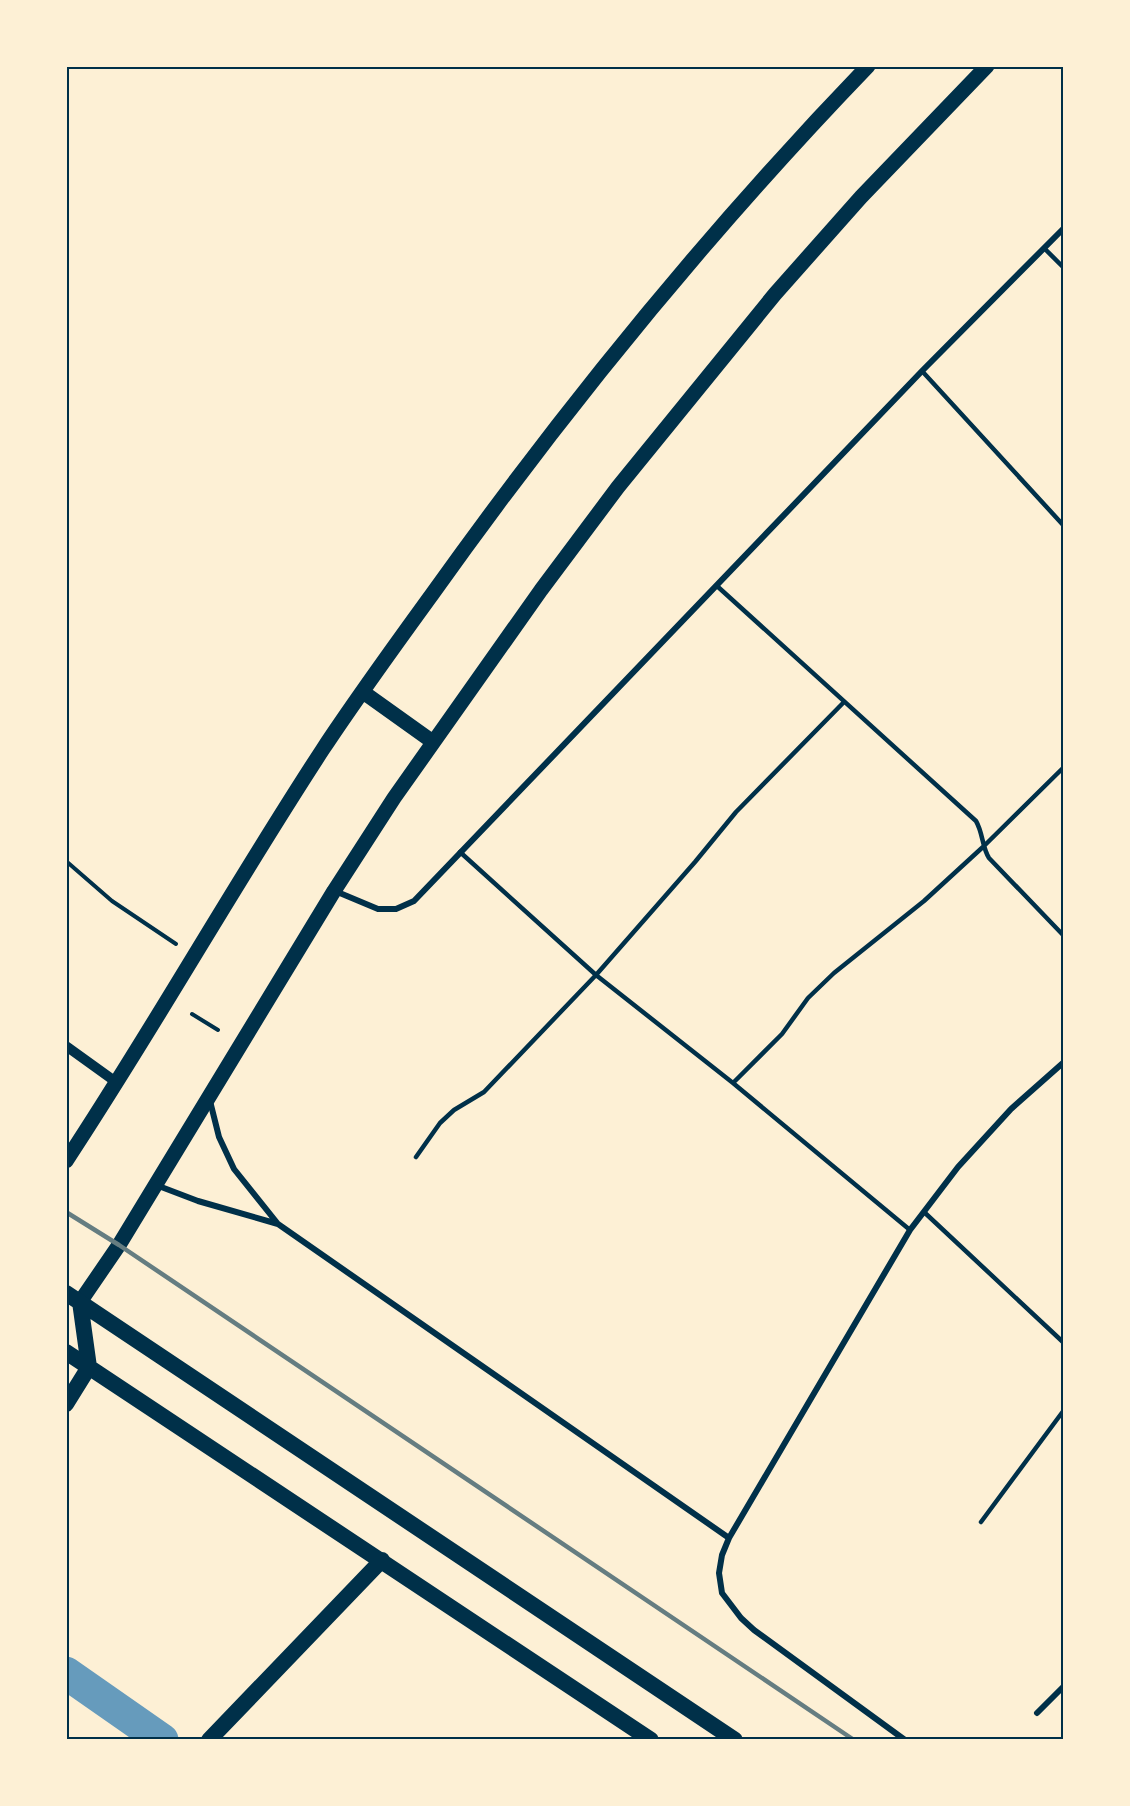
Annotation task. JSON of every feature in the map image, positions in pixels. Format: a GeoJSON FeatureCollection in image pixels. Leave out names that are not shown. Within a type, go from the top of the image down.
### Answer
{"type":"FeatureCollection","features":[{"type":"Feature","properties":{"kind":"highway"},"geometry":{"type":"LineString","coordinates":[[66,1404],[89,1367],[73,1298]]}},
{"type":"Feature","properties":{"kind":"highway"},"geometry":{"type":"LineString","coordinates":[[73,1298],[735,1740]]}},
{"type":"Feature","properties":{"kind":"highway"},"geometry":{"type":"LineString","coordinates":[[66,1352],[651,1740]]}},
{"type":"Feature","properties":{"kind":"highway"},"geometry":{"type":"LineString","coordinates":[[209,1740],[382,1560]]}},
{"type":"Feature","properties":{"kind":"main road"},"geometry":{"type":"LineString","coordinates":[[66,1161],[324,747],[472,538],[617,351],[706,243],[867,66]]}},
{"type":"Feature","properties":{"kind":"main road"},"geometry":{"type":"LineString","coordinates":[[73,1298],[119,1245],[393,798],[541,590],[618,487],[775,294],[861,197],[987,66]]}},
{"type":"Feature","properties":{"kind":"main road"},"geometry":{"type":"LineString","coordinates":[[363,692],[432,742]]}},
{"type":"Feature","properties":{"kind":"street"},"geometry":{"type":"LineString","coordinates":[[334,891],[378,909],[396,909],[414,901],[922,371],[1064,228]]}},
{"type":"Feature","properties":{"kind":"street"},"geometry":{"type":"LineString","coordinates":[[66,1046],[116,1082]]}},
{"type":"Feature","properties":{"kind":"street"},"geometry":{"type":"LineString","coordinates":[[905,1740],[754,1630],[741,1617],[722,1593],[718,1573],[722,1555],[729,1538],[910,1230],[958,1167],[1011,1108],[1064,1062]]}},
{"type":"Feature","properties":{"kind":"street"},"geometry":{"type":"LineString","coordinates":[[209,1100],[219,1137],[234,1169],[278,1224],[729,1538]]}},
{"type":"Feature","properties":{"kind":"street"},"geometry":{"type":"LineString","coordinates":[[155,1184],[198,1201],[278,1224]]}},
{"type":"Feature","properties":{"kind":"street"},"geometry":{"type":"LineString","coordinates":[[1037,1713],[1064,1686]]}},
{"type":"Feature","properties":{"kind":"lane"},"geometry":{"type":"LineString","coordinates":[[1044,248],[1064,268]]}},
{"type":"Feature","properties":{"kind":"lane"},"geometry":{"type":"LineString","coordinates":[[922,371],[1064,526]]}},
{"type":"Feature","properties":{"kind":"lane"},"geometry":{"type":"LineString","coordinates":[[717,586],[976,821],[982,832],[989,858],[1064,936]]}},
{"type":"Feature","properties":{"kind":"lane"},"geometry":{"type":"LineString","coordinates":[[416,1158],[440,1123],[454,1110],[484,1092],[596,975],[736,812],[844,702]]}},
{"type":"Feature","properties":{"kind":"lane"},"geometry":{"type":"LineString","coordinates":[[733,1083],[782,1034],[808,998],[834,973],[924,901],[1064,767]]}},
{"type":"Feature","properties":{"kind":"lane"},"geometry":{"type":"LineString","coordinates":[[460,852],[596,975],[733,1083],[910,1230]]}},
{"type":"Feature","properties":{"kind":"lane"},"geometry":{"type":"LineString","coordinates":[[924,1212],[1064,1342]]}},
{"type":"Feature","properties":{"kind":"lane"},"geometry":{"type":"LineString","coordinates":[[981,1522],[1064,1410]]}},
{"type":"Feature","properties":{"kind":"path"},"geometry":{"type":"LineString","coordinates":[[66,861],[112,901],[194,957]]}},
{"type":"Feature","properties":{"kind":"path"},"geometry":{"type":"LineString","coordinates":[[192,1014],[218,1030]]}},
{"type":"Feature","properties":{"kind":"waterway"},"geometry":{"type":"LineString","coordinates":[[66,1673],[162,1740]]}},
{"type":"Feature","properties":{"kind":"railway"},"geometry":{"type":"LineString","coordinates":[[66,1212],[119,1245],[854,1740]]}}]}
